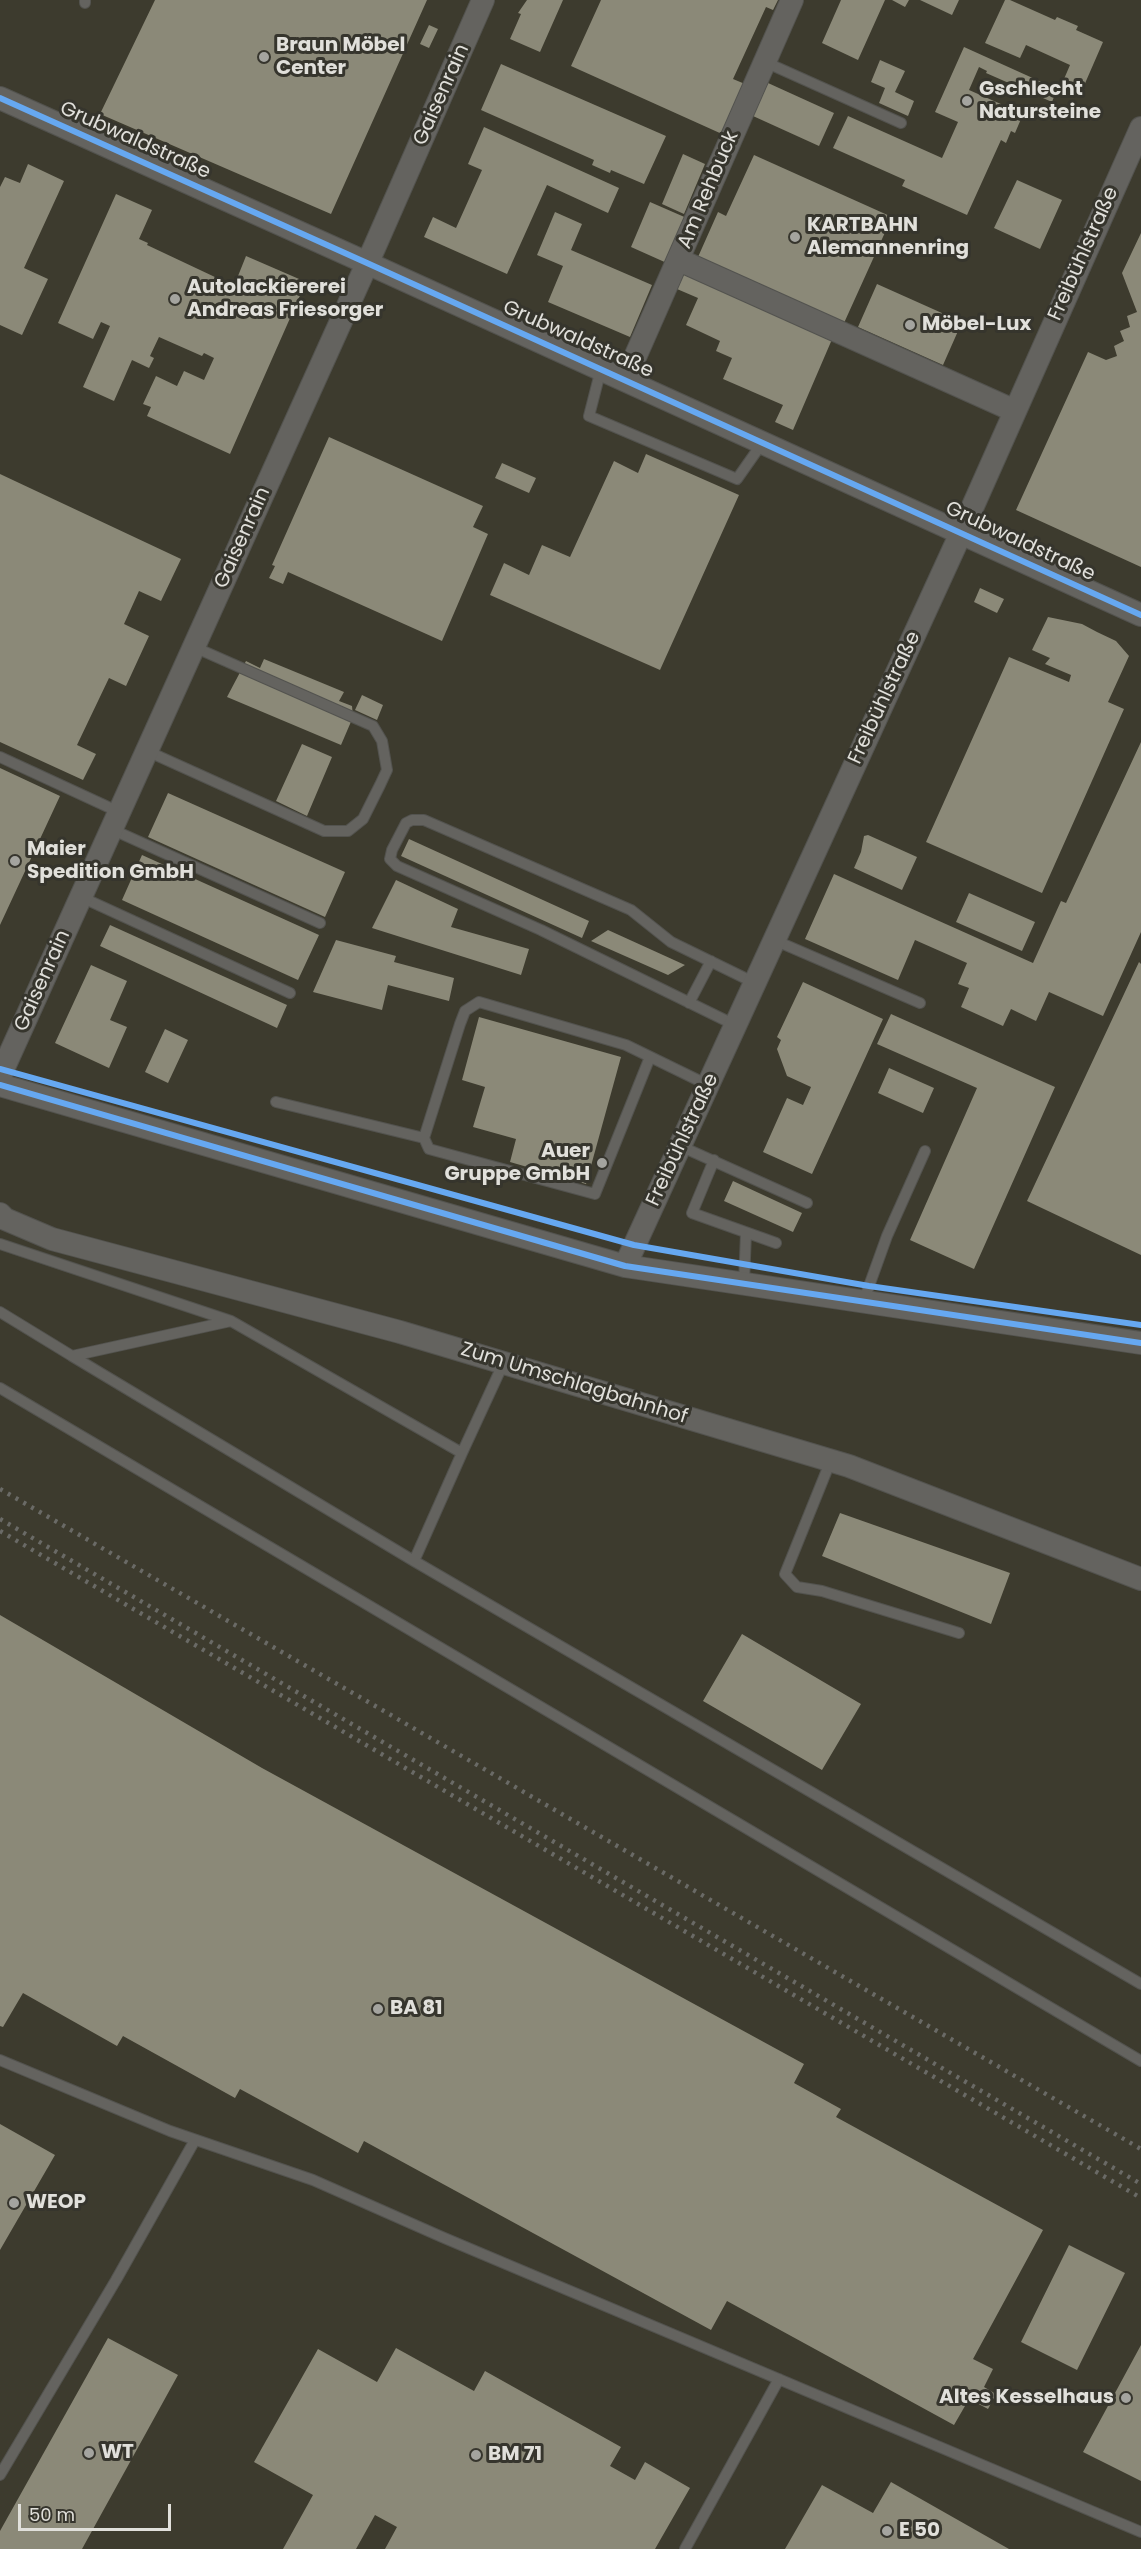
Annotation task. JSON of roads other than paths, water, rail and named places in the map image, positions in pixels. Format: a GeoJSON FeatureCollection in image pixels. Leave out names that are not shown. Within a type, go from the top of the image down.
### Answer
{"type":"FeatureCollection","features":[{"type":"Feature","properties":{"kind":"street","name":"Gaisenrain"},"geometry":{"type":"LineString","coordinates":[[0,1076],[367,263],[483,0]]}},
{"type":"Feature","properties":{"kind":"street","name":"Am Rehbuck"},"geometry":{"type":"LineString","coordinates":[[625,380],[792,0]]}},
{"type":"Feature","properties":{"kind":"street","name":"Grubwaldstraße"},"geometry":{"type":"LineString","coordinates":[[0,98],[1141,615]]}},
{"type":"Feature","properties":{"kind":"street","name":"Freibühlstraße"},"geometry":{"type":"LineString","coordinates":[[625,1266],[961,533],[1141,128]]}},
{"type":"Feature","properties":{"kind":"street"},"geometry":{"type":"LineString","coordinates":[[679,260],[1015,411]]}},
{"type":"Feature","properties":{"kind":"street"},"geometry":{"type":"LineString","coordinates":[[0,1084],[625,1266],[1141,1343]]}},
{"type":"Feature","properties":{"kind":"street","name":"Zum Umschlagbahnhof"},"geometry":{"type":"LineString","coordinates":[[0,1214],[5,1219],[52,1239],[504,1362],[831,1460],[1141,1578]]}},
{"type":"Feature","properties":{"kind":"lane"},"geometry":{"type":"LineString","coordinates":[[765,62],[901,123]]}},
{"type":"Feature","properties":{"kind":"lane"},"geometry":{"type":"LineString","coordinates":[[601,369],[589,416],[738,479],[763,442]]}},
{"type":"Feature","properties":{"kind":"lane"},"geometry":{"type":"LineString","coordinates":[[147,751],[324,831],[348,831],[363,819],[387,770],[382,741],[373,726],[194,647]]}},
{"type":"Feature","properties":{"kind":"lane"},"geometry":{"type":"LineString","coordinates":[[0,757],[115,820],[320,923]]}},
{"type":"Feature","properties":{"kind":"lane"},"geometry":{"type":"LineString","coordinates":[[735,1025],[541,930],[397,866],[390,855],[403,827],[412,820],[424,820],[492,848],[631,910],[671,942],[755,982]]}},
{"type":"Feature","properties":{"kind":"lane"},"geometry":{"type":"LineString","coordinates":[[81,897],[290,993]]}},
{"type":"Feature","properties":{"kind":"lane"},"geometry":{"type":"LineString","coordinates":[[774,940],[920,1003]]}},
{"type":"Feature","properties":{"kind":"lane"},"geometry":{"type":"LineString","coordinates":[[689,1003],[711,961]]}},
{"type":"Feature","properties":{"kind":"lane"},"geometry":{"type":"LineString","coordinates":[[650,1057],[595,1194],[429,1149],[424,1138],[459,1024],[465,1011],[479,1002],[626,1045],[708,1085]]}},
{"type":"Feature","properties":{"kind":"lane"},"geometry":{"type":"LineString","coordinates":[[276,1102],[424,1138]]}},
{"type":"Feature","properties":{"kind":"lane"},"geometry":{"type":"LineString","coordinates":[[680,1146],[807,1203]]}},
{"type":"Feature","properties":{"kind":"lane"},"geometry":{"type":"LineString","coordinates":[[864,1300],[887,1236],[925,1151]]}},
{"type":"Feature","properties":{"kind":"lane"},"geometry":{"type":"LineString","coordinates":[[714,1160],[692,1214],[776,1243]]}},
{"type":"Feature","properties":{"kind":"lane"},"geometry":{"type":"LineString","coordinates":[[744,1283],[746,1233]]}},
{"type":"Feature","properties":{"kind":"lane"},"geometry":{"type":"LineString","coordinates":[[0,1244],[231,1322],[462,1453]]}},
{"type":"Feature","properties":{"kind":"lane"},"geometry":{"type":"LineString","coordinates":[[0,1312],[414,1561],[1141,1984]]}},
{"type":"Feature","properties":{"kind":"lane"},"geometry":{"type":"LineString","coordinates":[[72,1356],[231,1322]]}},
{"type":"Feature","properties":{"kind":"lane"},"geometry":{"type":"LineString","coordinates":[[414,1561],[504,1362]]}},
{"type":"Feature","properties":{"kind":"lane"},"geometry":{"type":"LineString","coordinates":[[0,1388],[1141,2061]]}},
{"type":"Feature","properties":{"kind":"lane"},"geometry":{"type":"LineString","coordinates":[[831,1460],[785,1574],[797,1587],[822,1591],[959,1633]]}},
{"type":"Feature","properties":{"kind":"lane"},"geometry":{"type":"LineString","coordinates":[[0,2060],[195,2140],[314,2180],[442,2237],[1141,2532]]}},
{"type":"Feature","properties":{"kind":"lane"},"geometry":{"type":"LineString","coordinates":[[0,2475],[116,2280],[195,2140]]}},
{"type":"Feature","properties":{"kind":"lane"},"geometry":{"type":"LineString","coordinates":[[685,2549],[779,2379]]}},
{"type":"Feature","properties":{"kind":"railway"},"geometry":{"type":"LineString","coordinates":[[0,1489],[1141,2149]]}},
{"type":"Feature","properties":{"kind":"railway"},"geometry":{"type":"LineString","coordinates":[[0,1519],[1141,2184]]}},
{"type":"Feature","properties":{"kind":"railway"},"geometry":{"type":"LineString","coordinates":[[0,1531],[1141,2198]]}},
{"type":"Feature","properties":{"kind":"place","name":"Braun Möbel Center"},"geometry":{"type":"Point","coordinates":[264,57]}},
{"type":"Feature","properties":{"kind":"place","name":"Gschlecht Natursteine"},"geometry":{"type":"Point","coordinates":[967,101]}},
{"type":"Feature","properties":{"kind":"place","name":"KARTBAHN Alemannenring"},"geometry":{"type":"Point","coordinates":[795,237]}},
{"type":"Feature","properties":{"kind":"place","name":"Autolackiererei Andreas Friesorger"},"geometry":{"type":"Point","coordinates":[175,299]}},
{"type":"Feature","properties":{"kind":"place","name":"Möbel-Lux"},"geometry":{"type":"Point","coordinates":[910,325]}},
{"type":"Feature","properties":{"kind":"place","name":"Maier Spedition GmbH"},"geometry":{"type":"Point","coordinates":[15,861]}},
{"type":"Feature","properties":{"kind":"place","name":"Auer Gruppe GmbH"},"geometry":{"type":"Point","coordinates":[602,1163]}},
{"type":"Feature","properties":{"kind":"place","name":"BA 81"},"geometry":{"type":"Point","coordinates":[378,2009]}},
{"type":"Feature","properties":{"kind":"place","name":"WEOP"},"geometry":{"type":"Point","coordinates":[14,2203]}},
{"type":"Feature","properties":{"kind":"place","name":"Altes Kesselhaus"},"geometry":{"type":"Point","coordinates":[1126,2398]}},
{"type":"Feature","properties":{"kind":"place","name":"WT"},"geometry":{"type":"Point","coordinates":[89,2453]}},
{"type":"Feature","properties":{"kind":"place","name":"BM 71"},"geometry":{"type":"Point","coordinates":[476,2455]}},
{"type":"Feature","properties":{"kind":"place","name":"E 50"},"geometry":{"type":"Point","coordinates":[887,2531]}}]}
